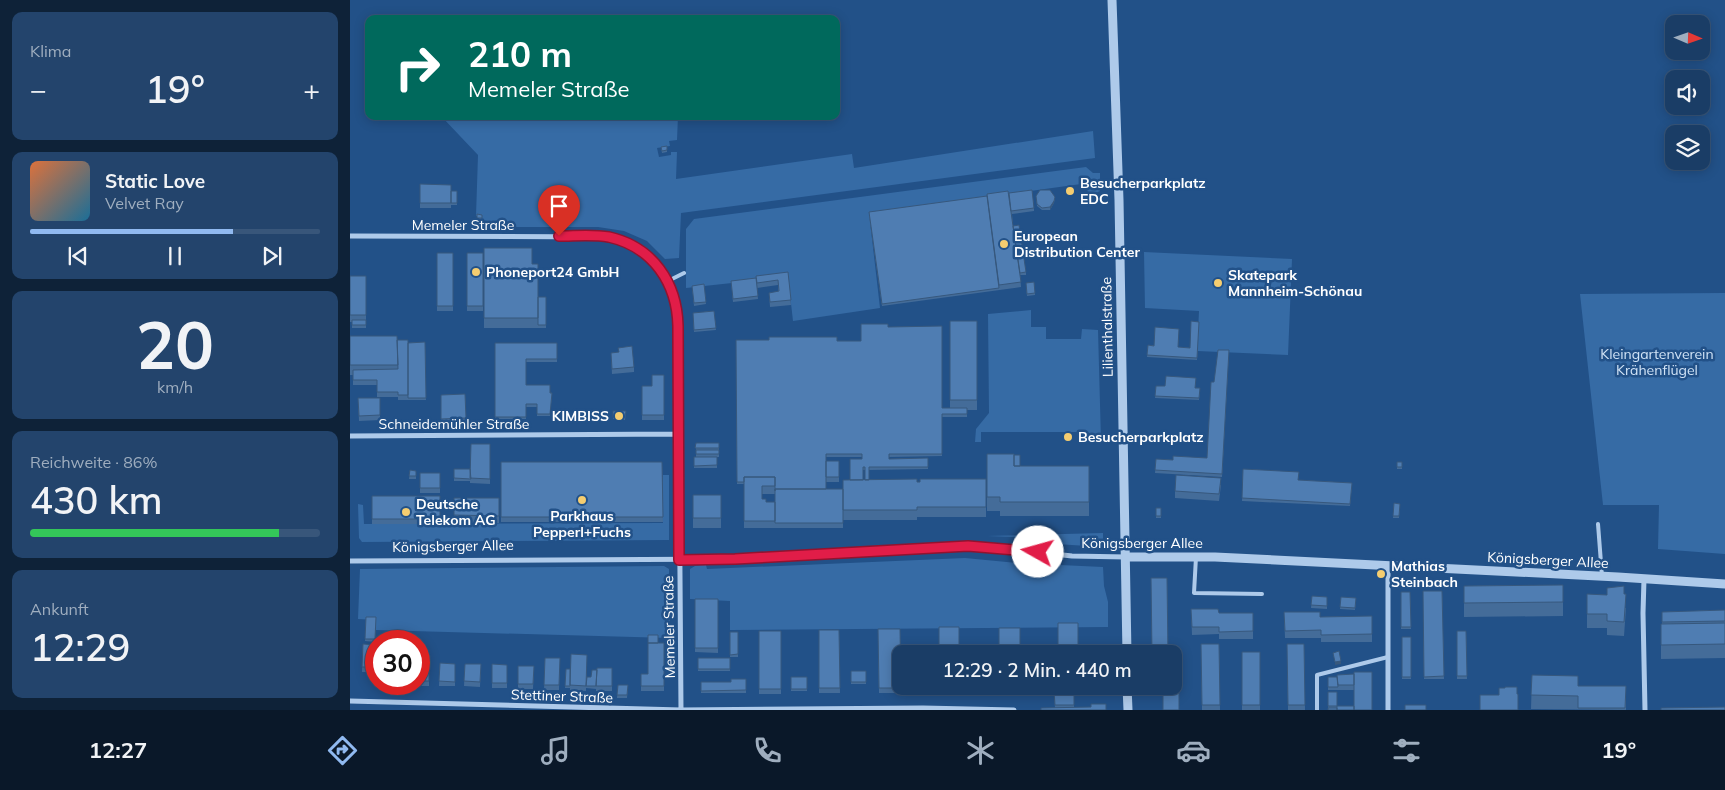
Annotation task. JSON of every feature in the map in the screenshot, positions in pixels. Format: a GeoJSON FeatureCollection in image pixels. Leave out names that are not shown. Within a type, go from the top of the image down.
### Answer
{"type":"FeatureCollection","features":[{"type":"Feature","properties":{"kind":"street","name":"Lilienthalstraße"},"geometry":{"type":"LineString","coordinates":[[1112,0],[1119,200],[1127,645]]}},
{"type":"Feature","properties":{"kind":"street","name":"Memeler Straße"},"geometry":{"type":"LineString","coordinates":[[350,236],[608,237],[627,242],[643,252],[657,265],[668,282],[678,311],[681,710]]}},
{"type":"Feature","properties":{"kind":"street","name":"Schneidemühler Straße"},"geometry":{"type":"LineString","coordinates":[[350,436],[679,434]]}},
{"type":"Feature","properties":{"kind":"street","name":"Königsberger Allee"},"geometry":{"type":"LineString","coordinates":[[350,561],[735,559],[968,546],[1072,556],[1215,557],[1725,584]]}},
{"type":"Feature","properties":{"kind":"street"},"geometry":{"type":"LineString","coordinates":[[1388,566],[1388,710]]}},
{"type":"Feature","properties":{"kind":"street"},"geometry":{"type":"LineString","coordinates":[[1644,579],[1644,710]]}},
{"type":"Feature","properties":{"kind":"street"},"geometry":{"type":"LineString","coordinates":[[1127,695],[1128,710]]}},
{"type":"Feature","properties":{"kind":"street","name":"Stettiner Straße"},"geometry":{"type":"LineString","coordinates":[[350,701],[681,710],[908,708],[1014,710]]}},
{"type":"Feature","properties":{"kind":"lane"},"geometry":{"type":"LineString","coordinates":[[668,282],[684,273]]}},
{"type":"Feature","properties":{"kind":"lane"},"geometry":{"type":"LineString","coordinates":[[1598,524],[1602,576]]}},
{"type":"Feature","properties":{"kind":"lane"},"geometry":{"type":"LineString","coordinates":[[1196,557],[1194,593],[1262,594]]}},
{"type":"Feature","properties":{"kind":"lane"},"geometry":{"type":"LineString","coordinates":[[1317,710],[1317,675],[1388,657]]}},
{"type":"Feature","properties":{"kind":"green space"},"geometry":{"type":"Polygon","coordinates":[[[445,120],[678,120],[677,140],[669,141],[670,146],[657,148],[659,157],[671,155],[671,152],[677,152],[676,179],[852,154],[854,168],[1093,131],[1095,158],[681,213],[679,258],[665,259],[647,241],[624,231],[598,227],[482,227],[482,217],[476,216],[478,155],[445,120]]]}},
{"type":"Feature","properties":{"kind":"green space"},"geometry":{"type":"Polygon","coordinates":[[[1086,167],[1093,173],[1100,173],[1100,191],[1096,193],[1088,194],[1087,188],[1082,188],[1081,184],[869,213],[880,308],[793,321],[788,277],[686,288],[686,229],[694,219],[1086,167]]]}},
{"type":"Feature","properties":{"kind":"green space","name":"Skatepark Mannheim-Schönau"},"geometry":{"type":"Polygon","coordinates":[[[1144,252],[1292,259],[1288,355],[1197,351],[1199,311],[1145,308],[1144,252]]]}},
{"type":"Feature","properties":{"kind":"green space","name":"Kleingartenverein Krähenflügel"},"geometry":{"type":"Polygon","coordinates":[[[1725,293],[1725,554],[1658,549],[1659,505],[1603,505],[1580,294],[1725,293]]]}},
{"type":"Feature","properties":{"kind":"green space"},"geometry":{"type":"Polygon","coordinates":[[[1031,310],[1031,327],[1046,327],[1046,339],[1081,339],[1082,329],[1098,330],[1101,441],[1087,441],[1086,432],[981,432],[981,442],[975,442],[976,429],[989,413],[988,314],[1031,310]]]}},
{"type":"Feature","properties":{"kind":"green space"},"geometry":{"type":"Polygon","coordinates":[[[663,475],[669,475],[669,540],[362,542],[359,538],[358,504],[363,505],[364,524],[663,523],[663,475]]]}},
{"type":"Feature","properties":{"kind":"green space"},"geometry":{"type":"Polygon","coordinates":[[[1103,533],[1103,547],[1056,544],[1055,548],[1044,546],[1044,543],[1015,537],[987,536],[1103,533]]]}},
{"type":"Feature","properties":{"kind":"green space"},"geometry":{"type":"Polygon","coordinates":[[[965,558],[1017,563],[1018,559],[1060,565],[1103,567],[1104,586],[1108,602],[1108,627],[730,630],[730,601],[690,599],[690,569],[695,566],[706,565],[707,569],[965,558]]]}},
{"type":"Feature","properties":{"kind":"green space"},"geometry":{"type":"Polygon","coordinates":[[[664,566],[669,569],[670,638],[376,630],[376,620],[358,619],[360,569],[664,566]]]}},
{"type":"Feature","properties":{"kind":"building"},"geometry":{"type":"Polygon","coordinates":[[[667,146],[667,150],[662,151],[661,147],[667,146]]]}},
{"type":"Feature","properties":{"kind":"building"},"geometry":{"type":"Polygon","coordinates":[[[420,184],[451,185],[451,203],[420,203],[420,184]]]}},
{"type":"Feature","properties":{"kind":"building"},"geometry":{"type":"Polygon","coordinates":[[[1032,190],[1034,208],[1011,211],[1009,193],[1032,190]]]}},
{"type":"Feature","properties":{"kind":"building"},"geometry":{"type":"Polygon","coordinates":[[[1040,190],[1050,190],[1055,197],[1050,207],[1042,208],[1037,204],[1036,196],[1040,190]]]}},
{"type":"Feature","properties":{"kind":"building"},"geometry":{"type":"Polygon","coordinates":[[[451,191],[457,191],[457,203],[451,203],[451,191]]]}},
{"type":"Feature","properties":{"kind":"building","name":"European Distribution Center"},"geometry":{"type":"Polygon","coordinates":[[[1008,191],[1021,282],[999,285],[987,194],[1008,191]]]}},
{"type":"Feature","properties":{"kind":"building"},"geometry":{"type":"Polygon","coordinates":[[[987,196],[999,288],[882,304],[869,212],[987,196]]]}},
{"type":"Feature","properties":{"kind":"building"},"geometry":{"type":"Polygon","coordinates":[[[477,214],[482,215],[482,218],[477,218],[477,214]]]}},
{"type":"Feature","properties":{"kind":"building"},"geometry":{"type":"Polygon","coordinates":[[[1019,225],[1026,272],[1020,273],[1013,226],[1019,225]]]}},
{"type":"Feature","properties":{"kind":"building"},"geometry":{"type":"Polygon","coordinates":[[[484,248],[532,248],[532,264],[538,264],[538,318],[484,318],[484,248]]]}},
{"type":"Feature","properties":{"kind":"building"},"geometry":{"type":"Polygon","coordinates":[[[437,253],[453,253],[453,306],[437,306],[437,253]]]}},
{"type":"Feature","properties":{"kind":"building"},"geometry":{"type":"Polygon","coordinates":[[[467,253],[483,253],[483,306],[467,306],[467,253]]]}},
{"type":"Feature","properties":{"kind":"building"},"geometry":{"type":"Polygon","coordinates":[[[788,272],[791,300],[770,302],[769,293],[779,291],[778,280],[757,283],[756,276],[788,272]]]}},
{"type":"Feature","properties":{"kind":"building"},"geometry":{"type":"Polygon","coordinates":[[[350,276],[366,276],[366,315],[350,315],[350,276]]]}},
{"type":"Feature","properties":{"kind":"building"},"geometry":{"type":"Polygon","coordinates":[[[756,278],[758,296],[733,299],[731,281],[756,278]]]}},
{"type":"Feature","properties":{"kind":"building"},"geometry":{"type":"Polygon","coordinates":[[[1034,282],[1035,293],[1027,294],[1026,283],[1034,282]]]}},
{"type":"Feature","properties":{"kind":"building"},"geometry":{"type":"Polygon","coordinates":[[[704,284],[706,302],[694,303],[692,286],[704,284]]]}},
{"type":"Feature","properties":{"kind":"building"},"geometry":{"type":"Polygon","coordinates":[[[538,297],[546,297],[546,325],[538,325],[538,297]]]}},
{"type":"Feature","properties":{"kind":"building"},"geometry":{"type":"Polygon","coordinates":[[[714,311],[716,328],[694,330],[693,313],[714,311]]]}},
{"type":"Feature","properties":{"kind":"building"},"geometry":{"type":"Polygon","coordinates":[[[352,320],[366,320],[366,325],[352,325],[352,320]]]}},
{"type":"Feature","properties":{"kind":"building"},"geometry":{"type":"Polygon","coordinates":[[[950,321],[977,321],[977,400],[950,400],[950,321]]]}},
{"type":"Feature","properties":{"kind":"building"},"geometry":{"type":"Polygon","coordinates":[[[1191,321],[1199,322],[1197,358],[1147,355],[1148,345],[1154,346],[1155,327],[1179,329],[1178,347],[1190,348],[1191,321]]]}},
{"type":"Feature","properties":{"kind":"building"},"geometry":{"type":"Polygon","coordinates":[[[861,324],[888,324],[888,327],[942,326],[942,408],[967,408],[967,414],[942,414],[942,454],[889,454],[889,459],[928,458],[928,467],[869,467],[869,480],[865,480],[865,467],[863,467],[863,480],[850,480],[850,459],[862,459],[862,454],[826,454],[826,489],[775,489],[775,477],[744,477],[744,482],[737,482],[736,340],[769,340],[769,337],[837,337],[837,341],[861,341],[861,324]]]}},
{"type":"Feature","properties":{"kind":"building"},"geometry":{"type":"Polygon","coordinates":[[[350,336],[397,336],[398,365],[350,365],[350,336]]]}},
{"type":"Feature","properties":{"kind":"building"},"geometry":{"type":"Polygon","coordinates":[[[397,340],[408,340],[408,395],[398,395],[398,392],[377,392],[377,380],[353,380],[353,370],[398,369],[397,340]]]}},
{"type":"Feature","properties":{"kind":"building"},"geometry":{"type":"Polygon","coordinates":[[[425,342],[426,398],[408,398],[408,343],[425,342]]]}},
{"type":"Feature","properties":{"kind":"building"},"geometry":{"type":"Polygon","coordinates":[[[495,343],[557,343],[557,359],[526,359],[526,385],[550,385],[550,393],[552,393],[550,414],[537,414],[537,404],[526,404],[526,417],[495,417],[495,343]]]}},
{"type":"Feature","properties":{"kind":"building"},"geometry":{"type":"Polygon","coordinates":[[[632,346],[634,367],[612,369],[611,353],[619,352],[618,348],[632,346]]]}},
{"type":"Feature","properties":{"kind":"building"},"geometry":{"type":"Polygon","coordinates":[[[1218,350],[1229,350],[1222,474],[1155,470],[1156,459],[1173,460],[1173,456],[1207,458],[1211,382],[1214,382],[1218,350]]]}},
{"type":"Feature","properties":{"kind":"building"},"geometry":{"type":"Polygon","coordinates":[[[652,375],[664,375],[664,415],[642,415],[642,386],[652,386],[652,375]]]}},
{"type":"Feature","properties":{"kind":"building"},"geometry":{"type":"Polygon","coordinates":[[[1166,376],[1196,378],[1195,388],[1200,388],[1199,398],[1155,396],[1156,386],[1165,386],[1166,376]]]}},
{"type":"Feature","properties":{"kind":"building"},"geometry":{"type":"Polygon","coordinates":[[[465,394],[466,418],[441,419],[441,395],[465,394]]]}},
{"type":"Feature","properties":{"kind":"building"},"geometry":{"type":"Polygon","coordinates":[[[358,398],[380,398],[380,415],[359,416],[358,398]]]}},
{"type":"Feature","properties":{"kind":"building"},"geometry":{"type":"Polygon","coordinates":[[[613,411],[626,411],[625,417],[613,417],[613,411]]]}},
{"type":"Feature","properties":{"kind":"building"},"geometry":{"type":"Polygon","coordinates":[[[696,443],[719,443],[719,448],[695,448],[696,443]]]}},
{"type":"Feature","properties":{"kind":"building"},"geometry":{"type":"Polygon","coordinates":[[[471,444],[490,444],[490,479],[470,478],[471,444]]]}},
{"type":"Feature","properties":{"kind":"building"},"geometry":{"type":"Polygon","coordinates":[[[696,450],[719,450],[719,454],[696,454],[696,450]]]}},
{"type":"Feature","properties":{"kind":"building"},"geometry":{"type":"Polygon","coordinates":[[[987,454],[1014,454],[1014,466],[1089,466],[1089,502],[1000,502],[1000,497],[987,497],[987,454]]]}},
{"type":"Feature","properties":{"kind":"building"},"geometry":{"type":"Polygon","coordinates":[[[1014,455],[1020,455],[1020,466],[1014,466],[1014,455]]]}},
{"type":"Feature","properties":{"kind":"building"},"geometry":{"type":"Polygon","coordinates":[[[694,457],[717,457],[717,465],[694,466],[694,457]]]}},
{"type":"Feature","properties":{"kind":"building"},"geometry":{"type":"Polygon","coordinates":[[[826,461],[839,461],[839,477],[826,477],[826,461]]]}},
{"type":"Feature","properties":{"kind":"building","name":"Parkhaus Pepperl+Fuchs"},"geometry":{"type":"Polygon","coordinates":[[[501,462],[662,462],[663,517],[501,517],[501,462]]]}},
{"type":"Feature","properties":{"kind":"building"},"geometry":{"type":"Polygon","coordinates":[[[1397,462],[1402,462],[1402,467],[1397,467],[1397,462]]]}},
{"type":"Feature","properties":{"kind":"building"},"geometry":{"type":"Polygon","coordinates":[[[454,469],[470,469],[471,479],[454,478],[454,469]]]}},
{"type":"Feature","properties":{"kind":"building"},"geometry":{"type":"Polygon","coordinates":[[[1243,469],[1299,472],[1298,480],[1352,483],[1350,504],[1242,498],[1243,469]]]}},
{"type":"Feature","properties":{"kind":"building"},"geometry":{"type":"Polygon","coordinates":[[[410,470],[416,471],[416,476],[409,476],[410,470]]]}},
{"type":"Feature","properties":{"kind":"building"},"geometry":{"type":"Polygon","coordinates":[[[420,473],[440,473],[440,488],[420,488],[420,473]]]}},
{"type":"Feature","properties":{"kind":"building"},"geometry":{"type":"Polygon","coordinates":[[[1176,475],[1221,478],[1219,494],[1175,491],[1176,475]]]}},
{"type":"Feature","properties":{"kind":"building"},"geometry":{"type":"Polygon","coordinates":[[[744,477],[775,477],[775,486],[762,486],[762,499],[766,499],[766,502],[775,502],[775,521],[744,521],[744,477]]]}},
{"type":"Feature","properties":{"kind":"building"},"geometry":{"type":"Polygon","coordinates":[[[917,479],[917,482],[920,482],[920,479],[986,479],[986,507],[917,507],[917,510],[843,510],[843,480],[917,479]]]}},
{"type":"Feature","properties":{"kind":"building"},"geometry":{"type":"Polygon","coordinates":[[[775,489],[843,489],[843,523],[775,523],[775,489]]]}},
{"type":"Feature","properties":{"kind":"building"},"geometry":{"type":"Polygon","coordinates":[[[693,495],[721,495],[721,518],[693,518],[693,495]]]}},
{"type":"Feature","properties":{"kind":"building","name":"Deutsche Telekom AG"},"geometry":{"type":"Polygon","coordinates":[[[372,496],[440,496],[440,519],[372,519],[372,496]]]}},
{"type":"Feature","properties":{"kind":"building"},"geometry":{"type":"Polygon","coordinates":[[[454,498],[499,498],[499,516],[454,515],[454,498]]]}},
{"type":"Feature","properties":{"kind":"building"},"geometry":{"type":"Polygon","coordinates":[[[1394,503],[1400,504],[1399,516],[1393,516],[1394,503]]]}},
{"type":"Feature","properties":{"kind":"building"},"geometry":{"type":"Polygon","coordinates":[[[1156,508],[1161,508],[1161,516],[1156,516],[1156,508]]]}},
{"type":"Feature","properties":{"kind":"building"},"geometry":{"type":"Polygon","coordinates":[[[1151,578],[1167,578],[1168,645],[1152,645],[1151,578]]]}},
{"type":"Feature","properties":{"kind":"building"},"geometry":{"type":"Polygon","coordinates":[[[1563,585],[1563,602],[1464,603],[1464,586],[1563,585]]]}},
{"type":"Feature","properties":{"kind":"building"},"geometry":{"type":"Polygon","coordinates":[[[1624,586],[1624,594],[1626,594],[1624,622],[1607,621],[1607,614],[1587,614],[1587,594],[1607,595],[1607,588],[1624,586]]]}},
{"type":"Feature","properties":{"kind":"building"},"geometry":{"type":"Polygon","coordinates":[[[1423,591],[1442,591],[1444,676],[1424,677],[1423,591]]]}},
{"type":"Feature","properties":{"kind":"building"},"geometry":{"type":"Polygon","coordinates":[[[1401,592],[1410,592],[1411,627],[1401,627],[1401,592]]]}},
{"type":"Feature","properties":{"kind":"building"},"geometry":{"type":"Polygon","coordinates":[[[1312,596],[1327,597],[1327,606],[1311,605],[1312,596]]]}},
{"type":"Feature","properties":{"kind":"building"},"geometry":{"type":"Polygon","coordinates":[[[1341,597],[1356,598],[1355,608],[1340,607],[1341,597]]]}},
{"type":"Feature","properties":{"kind":"building"},"geometry":{"type":"Polygon","coordinates":[[[695,599],[718,599],[718,648],[695,648],[695,599]]]}},
{"type":"Feature","properties":{"kind":"building"},"geometry":{"type":"Polygon","coordinates":[[[1191,609],[1218,609],[1219,613],[1253,613],[1253,631],[1219,632],[1219,627],[1192,627],[1191,609]]]}},
{"type":"Feature","properties":{"kind":"building"},"geometry":{"type":"Polygon","coordinates":[[[1725,610],[1725,621],[1662,622],[1662,612],[1725,610]]]}},
{"type":"Feature","properties":{"kind":"building"},"geometry":{"type":"Polygon","coordinates":[[[1284,612],[1320,612],[1320,617],[1372,616],[1372,634],[1321,635],[1321,630],[1285,631],[1284,612]]]}},
{"type":"Feature","properties":{"kind":"building"},"geometry":{"type":"Polygon","coordinates":[[[366,617],[376,617],[375,630],[365,630],[366,617]]]}},
{"type":"Feature","properties":{"kind":"building"},"geometry":{"type":"Polygon","coordinates":[[[1058,623],[1078,623],[1078,645],[1058,645],[1058,623]]]}},
{"type":"Feature","properties":{"kind":"building"},"geometry":{"type":"Polygon","coordinates":[[[1725,623],[1725,644],[1661,645],[1661,624],[1725,623]]]}},
{"type":"Feature","properties":{"kind":"building"},"geometry":{"type":"Polygon","coordinates":[[[939,627],[959,627],[959,645],[939,645],[939,627]]]}},
{"type":"Feature","properties":{"kind":"building"},"geometry":{"type":"Polygon","coordinates":[[[999,628],[1020,628],[1020,645],[999,645],[999,628]]]}},
{"type":"Feature","properties":{"kind":"building"},"geometry":{"type":"Polygon","coordinates":[[[878,629],[900,629],[900,645],[892,645],[892,688],[879,688],[878,629]]]}},
{"type":"Feature","properties":{"kind":"building"},"geometry":{"type":"Polygon","coordinates":[[[819,630],[839,630],[840,688],[819,688],[819,630]]]}},
{"type":"Feature","properties":{"kind":"building"},"geometry":{"type":"Polygon","coordinates":[[[759,631],[781,631],[781,689],[759,689],[759,631]]]}},
{"type":"Feature","properties":{"kind":"building"},"geometry":{"type":"Polygon","coordinates":[[[1457,631],[1466,631],[1467,676],[1457,676],[1457,631]]]}},
{"type":"Feature","properties":{"kind":"building"},"geometry":{"type":"Polygon","coordinates":[[[730,632],[738,632],[738,654],[730,655],[730,632]]]}},
{"type":"Feature","properties":{"kind":"building"},"geometry":{"type":"Polygon","coordinates":[[[648,635],[658,635],[658,643],[648,643],[648,635]]]}},
{"type":"Feature","properties":{"kind":"building"},"geometry":{"type":"Polygon","coordinates":[[[1402,637],[1411,637],[1411,677],[1402,677],[1402,637]]]}},
{"type":"Feature","properties":{"kind":"building"},"geometry":{"type":"Polygon","coordinates":[[[648,643],[664,643],[664,686],[641,686],[641,674],[648,674],[648,643]]]}},
{"type":"Feature","properties":{"kind":"building"},"geometry":{"type":"Polygon","coordinates":[[[363,644],[365,644],[365,667],[362,667],[363,644]]]}},
{"type":"Feature","properties":{"kind":"building"},"geometry":{"type":"Polygon","coordinates":[[[1201,644],[1219,644],[1220,705],[1202,705],[1201,644]]]}},
{"type":"Feature","properties":{"kind":"building"},"geometry":{"type":"Polygon","coordinates":[[[1287,644],[1304,644],[1305,705],[1288,705],[1287,644]]]}},
{"type":"Feature","properties":{"kind":"building"},"geometry":{"type":"Polygon","coordinates":[[[1339,651],[1341,661],[1335,662],[1333,653],[1339,651]]]}},
{"type":"Feature","properties":{"kind":"building"},"geometry":{"type":"Polygon","coordinates":[[[1242,652],[1260,652],[1260,705],[1242,705],[1242,652]]]}},
{"type":"Feature","properties":{"kind":"building"},"geometry":{"type":"Polygon","coordinates":[[[571,654],[587,655],[586,686],[570,685],[571,654]]]}},
{"type":"Feature","properties":{"kind":"building"},"geometry":{"type":"Polygon","coordinates":[[[545,658],[560,658],[559,685],[544,685],[545,658]]]}},
{"type":"Feature","properties":{"kind":"building"},"geometry":{"type":"Polygon","coordinates":[[[698,658],[730,658],[730,669],[698,669],[698,658]]]}},
{"type":"Feature","properties":{"kind":"building"},"geometry":{"type":"Polygon","coordinates":[[[440,663],[455,664],[455,682],[439,681],[440,663]]]}},
{"type":"Feature","properties":{"kind":"building"},"geometry":{"type":"Polygon","coordinates":[[[465,664],[481,664],[480,682],[464,681],[465,664]]]}},
{"type":"Feature","properties":{"kind":"building"},"geometry":{"type":"Polygon","coordinates":[[[492,664],[507,665],[507,683],[492,683],[492,664]]]}},
{"type":"Feature","properties":{"kind":"building"},"geometry":{"type":"Polygon","coordinates":[[[518,666],[534,666],[533,684],[518,684],[518,666]]]}},
{"type":"Feature","properties":{"kind":"building"},"geometry":{"type":"Polygon","coordinates":[[[597,668],[612,668],[612,686],[596,686],[597,668]]]}},
{"type":"Feature","properties":{"kind":"building"},"geometry":{"type":"Polygon","coordinates":[[[566,669],[570,669],[570,686],[565,686],[566,669]]]}},
{"type":"Feature","properties":{"kind":"building"},"geometry":{"type":"Polygon","coordinates":[[[592,670],[597,670],[596,686],[586,686],[587,677],[591,677],[592,670]]]}},
{"type":"Feature","properties":{"kind":"building"},"geometry":{"type":"Polygon","coordinates":[[[851,671],[866,671],[866,682],[851,682],[851,671]]]}},
{"type":"Feature","properties":{"kind":"building"},"geometry":{"type":"Polygon","coordinates":[[[1354,672],[1372,672],[1372,710],[1354,710],[1354,672]]]}},
{"type":"Feature","properties":{"kind":"building"},"geometry":{"type":"Polygon","coordinates":[[[1354,674],[1354,685],[1338,685],[1337,675],[1354,674]]]}},
{"type":"Feature","properties":{"kind":"building"},"geometry":{"type":"Polygon","coordinates":[[[1532,675],[1578,676],[1578,686],[1626,686],[1625,708],[1578,708],[1578,696],[1531,695],[1532,675]]]}},
{"type":"Feature","properties":{"kind":"building"},"geometry":{"type":"Polygon","coordinates":[[[791,677],[807,677],[807,689],[791,689],[791,677]]]}},
{"type":"Feature","properties":{"kind":"building"},"geometry":{"type":"Polygon","coordinates":[[[1328,677],[1337,677],[1338,687],[1328,687],[1328,677]]]}},
{"type":"Feature","properties":{"kind":"building"},"geometry":{"type":"Polygon","coordinates":[[[731,679],[746,679],[746,690],[701,691],[701,682],[731,682],[731,679]]]}},
{"type":"Feature","properties":{"kind":"building"},"geometry":{"type":"Polygon","coordinates":[[[618,685],[628,685],[627,695],[617,695],[618,685]]]}},
{"type":"Feature","properties":{"kind":"building"},"geometry":{"type":"Polygon","coordinates":[[[1517,687],[1518,710],[1480,710],[1480,695],[1499,695],[1499,688],[1517,687]]]}},
{"type":"Feature","properties":{"kind":"building"},"geometry":{"type":"Polygon","coordinates":[[[1328,692],[1337,692],[1337,706],[1328,706],[1328,692]]]}},
{"type":"Feature","properties":{"kind":"building"},"geometry":{"type":"Polygon","coordinates":[[[1054,695],[1074,695],[1074,705],[1055,705],[1054,695]]]}},
{"type":"Feature","properties":{"kind":"building"},"geometry":{"type":"Polygon","coordinates":[[[1163,695],[1179,695],[1179,710],[1163,710],[1163,695]]]}},
{"type":"Feature","properties":{"kind":"building"},"geometry":{"type":"Polygon","coordinates":[[[1091,704],[1106,704],[1106,710],[1041,710],[1041,708],[1091,707],[1091,704]]]}},
{"type":"Feature","properties":{"kind":"building"},"geometry":{"type":"Polygon","coordinates":[[[1405,705],[1426,705],[1426,710],[1405,710],[1405,705]]]}},
{"type":"Feature","properties":{"kind":"building"},"geometry":{"type":"Polygon","coordinates":[[[1337,706],[1354,706],[1354,710],[1337,710],[1337,706]]]}},
{"type":"Feature","properties":{"kind":"building"},"geometry":{"type":"Polygon","coordinates":[[[1725,707],[1725,710],[1661,710],[1661,708],[1725,707]]]}},
{"type":"Feature","properties":{"kind":"building"},"geometry":{"type":"Polygon","coordinates":[[[1328,708],[1337,708],[1337,710],[1328,710],[1328,708]]]}},
{"type":"Feature","properties":{"kind":"place","name":"Besucherparkplatz EDC"},"geometry":{"type":"Point","coordinates":[1070,191]}},
{"type":"Feature","properties":{"kind":"place","name":"European Distribution Center"},"geometry":{"type":"Point","coordinates":[1004,244]}},
{"type":"Feature","properties":{"kind":"place","name":"Phoneport24 GmbH"},"geometry":{"type":"Point","coordinates":[476,272]}},
{"type":"Feature","properties":{"kind":"place","name":"Skatepark Mannheim-Schönau"},"geometry":{"type":"Point","coordinates":[1218,283]}},
{"type":"Feature","properties":{"kind":"place","name":"KIMBISS"},"geometry":{"type":"Point","coordinates":[619,416]}},
{"type":"Feature","properties":{"kind":"place","name":"Besucherparkplatz"},"geometry":{"type":"Point","coordinates":[1068,437]}},
{"type":"Feature","properties":{"kind":"place","name":"Parkhaus Pepperl+Fuchs"},"geometry":{"type":"Point","coordinates":[582,500]}},
{"type":"Feature","properties":{"kind":"place","name":"Deutsche Telekom AG"},"geometry":{"type":"Point","coordinates":[406,512]}},
{"type":"Feature","properties":{"kind":"place","name":"Mathias Steinbach"},"geometry":{"type":"Point","coordinates":[1381,574]}},
{"type":"Feature","properties":{"kind":"route"},"geometry":{"type":"LineString","coordinates":[[559,236],[608,237],[627,242],[643,252],[657,265],[674,296],[678,311],[679,560],[735,559],[968,546],[1038,552]]}}]}
